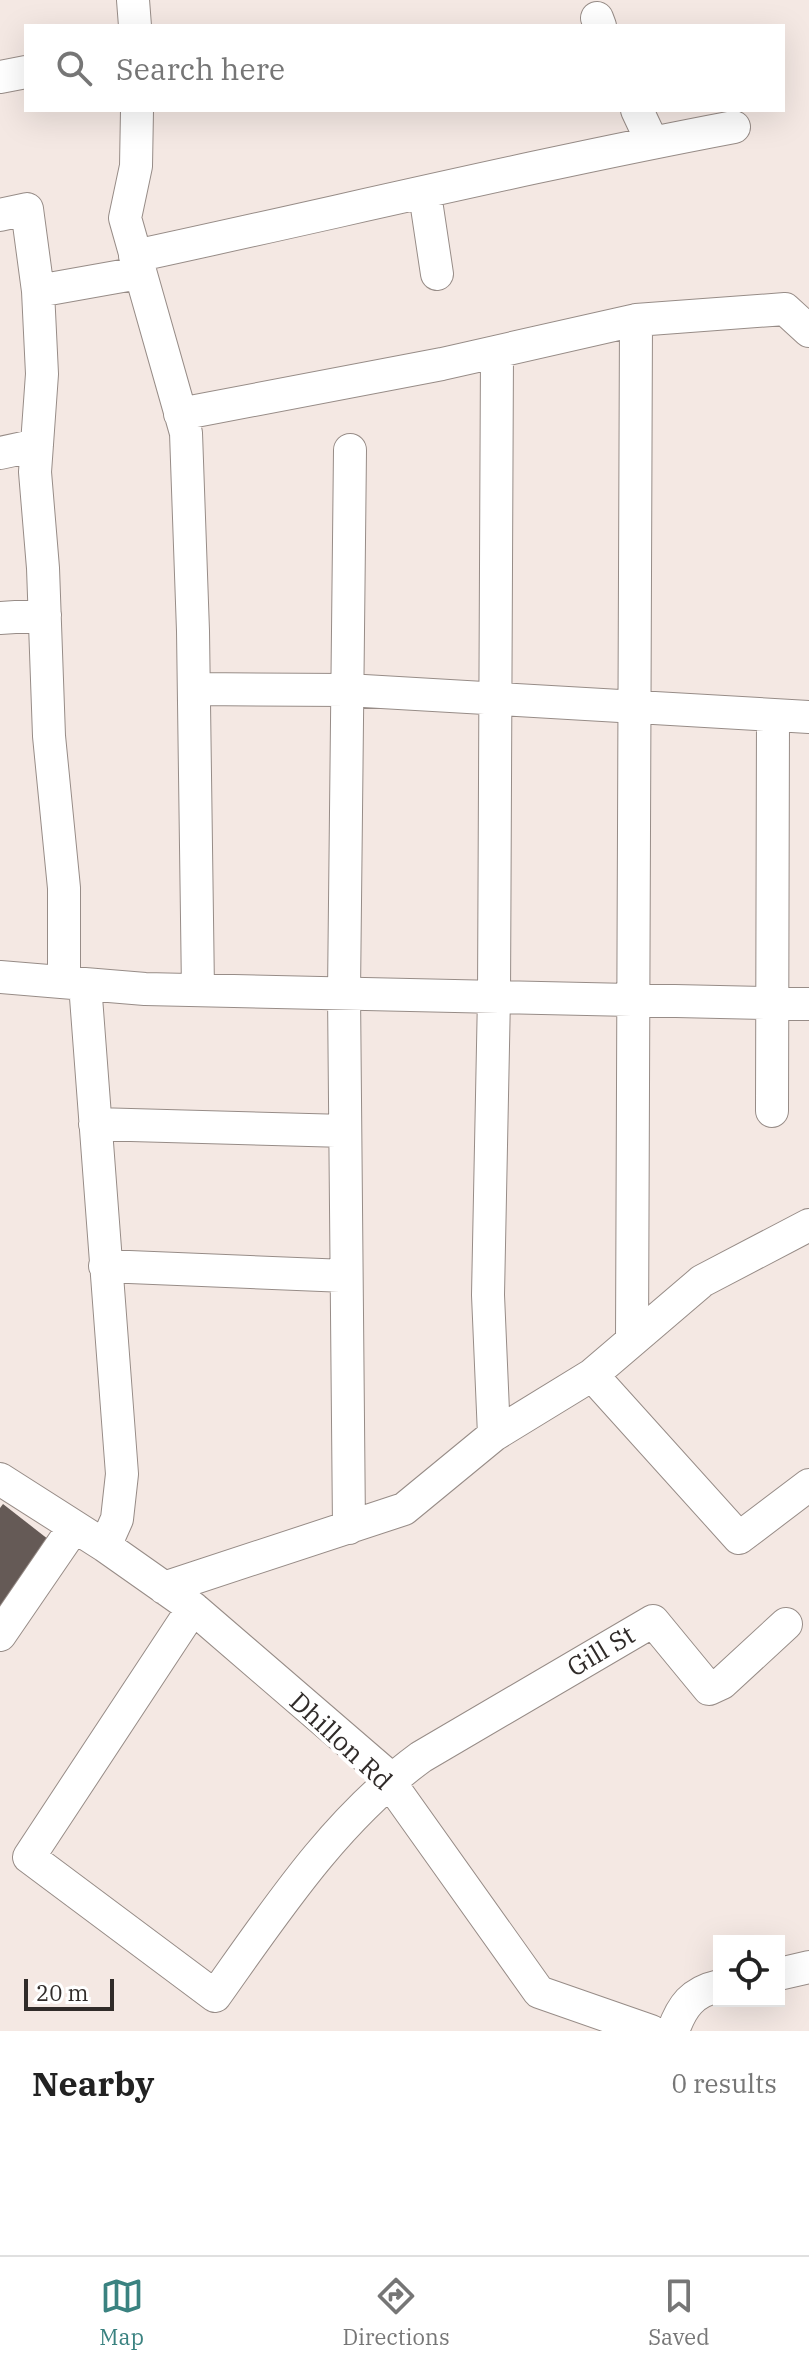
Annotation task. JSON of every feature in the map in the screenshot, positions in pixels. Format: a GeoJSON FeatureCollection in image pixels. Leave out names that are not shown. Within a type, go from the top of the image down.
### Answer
{"type":"FeatureCollection","features":[{"type":"Feature","properties":{"kind":"street"},"geometry":{"type":"LineString","coordinates":[[133,0],[135,24]]}},
{"type":"Feature","properties":{"kind":"street"},"geometry":{"type":"LineString","coordinates":[[0,77],[24,72]]}},
{"type":"Feature","properties":{"kind":"street"},"geometry":{"type":"LineString","coordinates":[[137,112],[136,166],[125,218],[186,433],[194,689],[198,990]]}},
{"type":"Feature","properties":{"kind":"street"},"geometry":{"type":"LineString","coordinates":[[638,112],[652,142]]}},
{"type":"Feature","properties":{"kind":"street"},"geometry":{"type":"LineString","coordinates":[[38,291],[568,158],[734,127]]}},
{"type":"Feature","properties":{"kind":"street"},"geometry":{"type":"LineString","coordinates":[[425,194],[437,274]]}},
{"type":"Feature","properties":{"kind":"street"},"geometry":{"type":"LineString","coordinates":[[0,215],[27,209],[38,291],[42,374],[35,472],[45,615],[49,736],[74,983],[95,1124],[122,1474],[117,1519],[105,1546]]}},
{"type":"Feature","properties":{"kind":"street"},"geometry":{"type":"LineString","coordinates":[[180,414],[497,352],[636,320],[785,309],[809,331]]}},
{"type":"Feature","properties":{"kind":"street"},"geometry":{"type":"LineString","coordinates":[[632,1341],[636,320]]}},
{"type":"Feature","properties":{"kind":"street"},"geometry":{"type":"LineString","coordinates":[[494,1435],[488,1295],[494,996],[497,352]]}},
{"type":"Feature","properties":{"kind":"street"},"geometry":{"type":"LineString","coordinates":[[0,453],[37,445]]}},
{"type":"Feature","properties":{"kind":"street"},"geometry":{"type":"LineString","coordinates":[[349,1528],[344,993],[350,450]]}},
{"type":"Feature","properties":{"kind":"street"},"geometry":{"type":"LineString","coordinates":[[0,618],[45,615]]}},
{"type":"Feature","properties":{"kind":"street"},"geometry":{"type":"LineString","coordinates":[[194,689],[347,690],[809,717]]}},
{"type":"Feature","properties":{"kind":"street"},"geometry":{"type":"LineString","coordinates":[[772,1111],[773,715]]}},
{"type":"Feature","properties":{"kind":"street"},"geometry":{"type":"LineString","coordinates":[[0,977],[198,990],[809,1004]]}},
{"type":"Feature","properties":{"kind":"street"},"geometry":{"type":"LineString","coordinates":[[95,1124],[345,1131]]}},
{"type":"Feature","properties":{"kind":"street"},"geometry":{"type":"LineString","coordinates":[[164,1588],[404,1509],[494,1435],[592,1375],[702,1281],[809,1225]]}},
{"type":"Feature","properties":{"kind":"street"},"geometry":{"type":"LineString","coordinates":[[105,1266],[346,1276]]}},
{"type":"Feature","properties":{"kind":"street"},"geometry":{"type":"LineString","coordinates":[[592,1375],[739,1538],[809,1485]]}},
{"type":"Feature","properties":{"kind":"street","name":"Dhillon Rd"},"geometry":{"type":"LineString","coordinates":[[0,1479],[105,1546],[193,1608],[381,1770],[539,1992],[651,2031]]}},
{"type":"Feature","properties":{"kind":"street"},"geometry":{"type":"LineString","coordinates":[[0,1635],[74,1527]]}},
{"type":"Feature","properties":{"kind":"street"},"geometry":{"type":"LineString","coordinates":[[193,1608],[29,1857],[215,1996],[301,1874],[389,1781]]}},
{"type":"Feature","properties":{"kind":"street","name":"Gill St"},"geometry":{"type":"LineString","coordinates":[[389,1781],[421,1757],[653,1621],[709,1689],[722,1683],[786,1624]]}},
{"type":"Feature","properties":{"kind":"street"},"geometry":{"type":"LineString","coordinates":[[785,1973],[809,1967]]}},
{"type":"Feature","properties":{"kind":"street"},"geometry":{"type":"LineString","coordinates":[[673,2031],[681,2007],[695,1995],[713,1988]]}},
{"type":"Feature","properties":{"kind":"building"},"geometry":{"type":"Polygon","coordinates":[[[3,1504],[53,1543],[0,1618],[0,1508],[3,1504]]]}}]}
